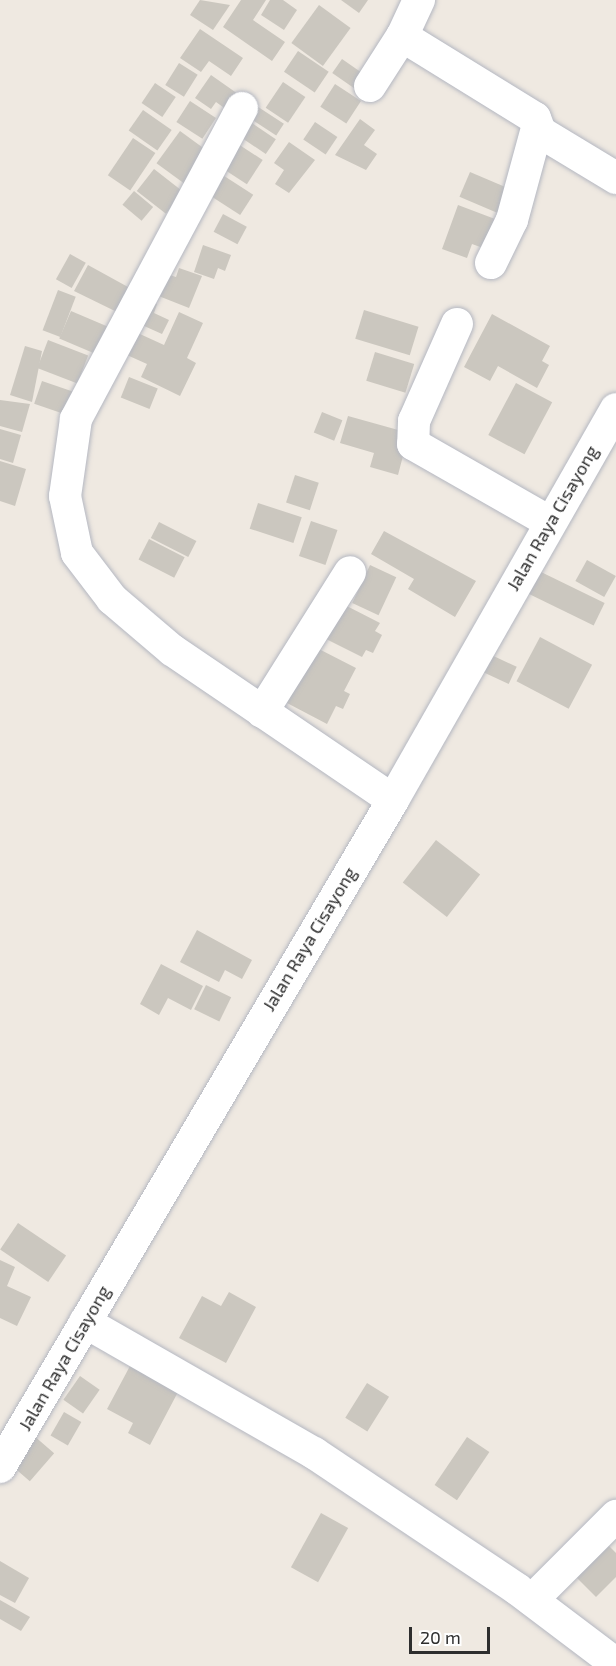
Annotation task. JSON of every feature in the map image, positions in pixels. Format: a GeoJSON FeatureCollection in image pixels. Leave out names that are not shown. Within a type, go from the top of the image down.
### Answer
{"type":"FeatureCollection","features":[{"type":"Feature","properties":{"kind":"street"},"geometry":{"type":"LineString","coordinates":[[370,86],[402,36],[419,0]]}},
{"type":"Feature","properties":{"kind":"street"},"geometry":{"type":"LineString","coordinates":[[402,36],[535,118],[537,128],[512,220],[491,263]]}},
{"type":"Feature","properties":{"kind":"street"},"geometry":{"type":"LineString","coordinates":[[242,108],[76,419],[65,496],[77,553],[112,599],[172,650],[393,800]]}},
{"type":"Feature","properties":{"kind":"street"},"geometry":{"type":"LineString","coordinates":[[537,128],[616,178]]}},
{"type":"Feature","properties":{"kind":"street"},"geometry":{"type":"LineString","coordinates":[[457,324],[414,421],[413,444],[550,522]]}},
{"type":"Feature","properties":{"kind":"street","name":"Jalan Raya Cisayong"},"geometry":{"type":"LineString","coordinates":[[0,1467],[393,800],[616,409]]}},
{"type":"Feature","properties":{"kind":"street"},"geometry":{"type":"LineString","coordinates":[[262,712],[350,572]]}},
{"type":"Feature","properties":{"kind":"street"},"geometry":{"type":"LineString","coordinates":[[85,1322],[314,1453],[532,1600],[616,1664]]}},
{"type":"Feature","properties":{"kind":"street"},"geometry":{"type":"LineString","coordinates":[[532,1600],[616,1516]]}},
{"type":"Feature","properties":{"kind":"building"},"geometry":{"type":"Polygon","coordinates":[[[200,0],[230,5],[213,30],[190,15],[200,0]]]}},
{"type":"Feature","properties":{"kind":"building"},"geometry":{"type":"Polygon","coordinates":[[[241,0],[266,0],[253,20],[285,42],[272,61],[223,27],[241,0]]]}},
{"type":"Feature","properties":{"kind":"building"},"geometry":{"type":"Polygon","coordinates":[[[270,0],[283,0],[297,10],[284,30],[261,15],[270,0]]]}},
{"type":"Feature","properties":{"kind":"building"},"geometry":{"type":"Polygon","coordinates":[[[341,0],[368,0],[359,13],[341,0]]]}},
{"type":"Feature","properties":{"kind":"building"},"geometry":{"type":"Polygon","coordinates":[[[319,5],[351,28],[323,66],[291,43],[319,5]]]}},
{"type":"Feature","properties":{"kind":"building"},"geometry":{"type":"Polygon","coordinates":[[[200,29],[243,58],[231,76],[209,61],[201,72],[180,58],[200,29]]]}},
{"type":"Feature","properties":{"kind":"building"},"geometry":{"type":"Polygon","coordinates":[[[298,51],[329,72],[315,92],[284,72],[298,51]]]}},
{"type":"Feature","properties":{"kind":"building"},"geometry":{"type":"Polygon","coordinates":[[[342,59],[368,77],[358,91],[332,73],[342,59]]]}},
{"type":"Feature","properties":{"kind":"building"},"geometry":{"type":"Polygon","coordinates":[[[179,63],[198,75],[184,97],[165,85],[179,63]]]}},
{"type":"Feature","properties":{"kind":"building"},"geometry":{"type":"Polygon","coordinates":[[[211,75],[238,94],[227,110],[216,102],[211,109],[195,98],[211,75]]]}},
{"type":"Feature","properties":{"kind":"building"},"geometry":{"type":"Polygon","coordinates":[[[283,82],[305,97],[288,123],[266,108],[283,82]]]}},
{"type":"Feature","properties":{"kind":"building"},"geometry":{"type":"Polygon","coordinates":[[[155,83],[176,97],[162,117],[142,103],[155,83]]]}},
{"type":"Feature","properties":{"kind":"building"},"geometry":{"type":"Polygon","coordinates":[[[335,84],[361,101],[346,124],[320,107],[335,84]]]}},
{"type":"Feature","properties":{"kind":"building"},"geometry":{"type":"Polygon","coordinates":[[[190,101],[216,118],[202,139],[176,122],[190,101]]]}},
{"type":"Feature","properties":{"kind":"building"},"geometry":{"type":"Polygon","coordinates":[[[252,103],[284,124],[276,135],[244,115],[252,103]]]}},
{"type":"Feature","properties":{"kind":"building"},"geometry":{"type":"Polygon","coordinates":[[[143,110],[172,130],[157,151],[129,130],[143,110]]]}},
{"type":"Feature","properties":{"kind":"building"},"geometry":{"type":"Polygon","coordinates":[[[246,119],[276,139],[266,154],[236,134],[246,119]]]}},
{"type":"Feature","properties":{"kind":"building"},"geometry":{"type":"Polygon","coordinates":[[[360,119],[375,130],[364,145],[377,154],[366,170],[335,155],[360,119]]]}},
{"type":"Feature","properties":{"kind":"building"},"geometry":{"type":"Polygon","coordinates":[[[315,122],[337,137],[326,155],[303,139],[315,122]]]}},
{"type":"Feature","properties":{"kind":"building"},"geometry":{"type":"Polygon","coordinates":[[[180,131],[209,152],[186,185],[156,163],[180,131]]]}},
{"type":"Feature","properties":{"kind":"building"},"geometry":{"type":"Polygon","coordinates":[[[133,138],[155,153],[130,190],[108,175],[133,138]]]}},
{"type":"Feature","properties":{"kind":"building"},"geometry":{"type":"Polygon","coordinates":[[[235,142],[263,160],[247,184],[219,166],[235,142]]]}},
{"type":"Feature","properties":{"kind":"building"},"geometry":{"type":"Polygon","coordinates":[[[289,142],[315,160],[289,193],[275,184],[284,170],[274,163],[289,142]]]}},
{"type":"Feature","properties":{"kind":"building"},"geometry":{"type":"Polygon","coordinates":[[[154,169],[183,192],[166,214],[137,191],[154,169]]]}},
{"type":"Feature","properties":{"kind":"building"},"geometry":{"type":"Polygon","coordinates":[[[218,172],[253,195],[240,215],[205,192],[218,172]]]}},
{"type":"Feature","properties":{"kind":"building"},"geometry":{"type":"Polygon","coordinates":[[[470,172],[511,189],[500,214],[459,197],[470,172]]]}},
{"type":"Feature","properties":{"kind":"building"},"geometry":{"type":"Polygon","coordinates":[[[134,191],[153,207],[142,221],[122,205],[134,191]]]}},
{"type":"Feature","properties":{"kind":"building"},"geometry":{"type":"Polygon","coordinates":[[[458,205],[495,219],[483,248],[472,244],[467,258],[442,249],[458,205]]]}},
{"type":"Feature","properties":{"kind":"building"},"geometry":{"type":"Polygon","coordinates":[[[223,214],[247,227],[237,244],[214,232],[223,214]]]}},
{"type":"Feature","properties":{"kind":"building"},"geometry":{"type":"Polygon","coordinates":[[[203,245],[231,255],[225,271],[218,268],[214,279],[194,272],[203,245]]]}},
{"type":"Feature","properties":{"kind":"building"},"geometry":{"type":"Polygon","coordinates":[[[70,254],[86,263],[72,288],[56,279],[70,254]]]}},
{"type":"Feature","properties":{"kind":"building"},"geometry":{"type":"Polygon","coordinates":[[[88,265],[128,287],[119,313],[74,291],[88,265]]]}},
{"type":"Feature","properties":{"kind":"building"},"geometry":{"type":"Polygon","coordinates":[[[179,268],[202,276],[189,308],[151,293],[160,272],[176,277],[179,268]]]}},
{"type":"Feature","properties":{"kind":"building"},"geometry":{"type":"Polygon","coordinates":[[[58,290],[76,297],[60,337],[43,330],[58,290]]]}},
{"type":"Feature","properties":{"kind":"building"},"geometry":{"type":"Polygon","coordinates":[[[144,298],[157,304],[154,313],[169,320],[162,334],[133,321],[144,298]]]}},
{"type":"Feature","properties":{"kind":"building"},"geometry":{"type":"Polygon","coordinates":[[[364,310],[419,327],[410,355],[355,339],[364,310]]]}},
{"type":"Feature","properties":{"kind":"building"},"geometry":{"type":"Polygon","coordinates":[[[71,311],[107,326],[95,354],[59,339],[71,311]]]}},
{"type":"Feature","properties":{"kind":"building"},"geometry":{"type":"Polygon","coordinates":[[[179,312],[203,323],[187,358],[196,363],[180,396],[141,377],[147,364],[118,351],[129,329],[164,345],[179,312]]]}},
{"type":"Feature","properties":{"kind":"building"},"geometry":{"type":"Polygon","coordinates":[[[492,314],[550,346],[542,361],[549,365],[537,388],[498,366],[490,381],[464,367],[492,314]]]}},
{"type":"Feature","properties":{"kind":"building"},"geometry":{"type":"Polygon","coordinates":[[[48,340],[88,355],[77,383],[37,368],[48,340]]]}},
{"type":"Feature","properties":{"kind":"building"},"geometry":{"type":"Polygon","coordinates":[[[25,346],[42,351],[32,402],[10,395],[25,346]]]}},
{"type":"Feature","properties":{"kind":"building"},"geometry":{"type":"Polygon","coordinates":[[[375,352],[414,364],[405,393],[366,381],[375,352]]]}},
{"type":"Feature","properties":{"kind":"building"},"geometry":{"type":"Polygon","coordinates":[[[129,377],[158,389],[150,409],[121,397],[129,377]]]}},
{"type":"Feature","properties":{"kind":"building"},"geometry":{"type":"Polygon","coordinates":[[[42,381],[74,392],[66,415],[34,404],[42,381]]]}},
{"type":"Feature","properties":{"kind":"building"},"geometry":{"type":"Polygon","coordinates":[[[516,383],[552,402],[525,454],[488,435],[516,383]]]}},
{"type":"Feature","properties":{"kind":"building"},"geometry":{"type":"Polygon","coordinates":[[[0,400],[30,404],[22,432],[0,426],[0,400]]]}},
{"type":"Feature","properties":{"kind":"building"},"geometry":{"type":"Polygon","coordinates":[[[322,412],[342,420],[334,441],[314,432],[322,412]]]}},
{"type":"Feature","properties":{"kind":"building"},"geometry":{"type":"Polygon","coordinates":[[[348,416],[409,433],[398,475],[370,467],[374,453],[340,443],[348,416]]]}},
{"type":"Feature","properties":{"kind":"building"},"geometry":{"type":"Polygon","coordinates":[[[0,429],[21,435],[13,463],[0,459],[0,429]]]}},
{"type":"Feature","properties":{"kind":"building"},"geometry":{"type":"Polygon","coordinates":[[[0,461],[26,469],[15,506],[0,501],[0,461]]]}},
{"type":"Feature","properties":{"kind":"building"},"geometry":{"type":"Polygon","coordinates":[[[295,475],[319,483],[310,510],[286,503],[295,475]]]}},
{"type":"Feature","properties":{"kind":"building"},"geometry":{"type":"Polygon","coordinates":[[[258,503],[302,517],[293,543],[250,529],[258,503]]]}},
{"type":"Feature","properties":{"kind":"building"},"geometry":{"type":"Polygon","coordinates":[[[311,521],[337,530],[325,565],[299,556],[311,521]]]}},
{"type":"Feature","properties":{"kind":"building"},"geometry":{"type":"Polygon","coordinates":[[[159,522],[196,541],[188,557],[151,538],[159,522]]]}},
{"type":"Feature","properties":{"kind":"building"},"geometry":{"type":"Polygon","coordinates":[[[384,531],[476,581],[455,617],[408,589],[414,579],[371,554],[384,531]]]}},
{"type":"Feature","properties":{"kind":"building"},"geometry":{"type":"Polygon","coordinates":[[[149,539],[185,557],[174,578],[139,559],[149,539]]]}},
{"type":"Feature","properties":{"kind":"building"},"geometry":{"type":"Polygon","coordinates":[[[587,560],[616,576],[604,597],[575,581],[587,560]]]}},
{"type":"Feature","properties":{"kind":"building"},"geometry":{"type":"Polygon","coordinates":[[[370,565],[396,577],[379,615],[352,603],[370,565]]]}},
{"type":"Feature","properties":{"kind":"building"},"geometry":{"type":"Polygon","coordinates":[[[539,571],[605,603],[594,625],[528,593],[539,571]]]}},
{"type":"Feature","properties":{"kind":"building"},"geometry":{"type":"Polygon","coordinates":[[[337,601],[380,623],[375,631],[382,635],[373,653],[366,650],[362,657],[320,636],[337,601]]]}},
{"type":"Feature","properties":{"kind":"building"},"geometry":{"type":"Polygon","coordinates":[[[540,637],[592,665],[569,709],[517,681],[540,637]]]}},
{"type":"Feature","properties":{"kind":"building"},"geometry":{"type":"Polygon","coordinates":[[[315,647],[356,668],[344,691],[350,694],[343,709],[336,706],[327,724],[287,703],[315,647]]]}},
{"type":"Feature","properties":{"kind":"building"},"geometry":{"type":"Polygon","coordinates":[[[485,652],[517,667],[509,684],[477,669],[485,652]]]}},
{"type":"Feature","properties":{"kind":"building"},"geometry":{"type":"Polygon","coordinates":[[[436,840],[480,874],[447,917],[403,883],[436,840]]]}},
{"type":"Feature","properties":{"kind":"building"},"geometry":{"type":"Polygon","coordinates":[[[197,930],[252,960],[242,979],[225,970],[219,982],[180,962],[197,930]]]}},
{"type":"Feature","properties":{"kind":"building"},"geometry":{"type":"Polygon","coordinates":[[[161,964],[203,986],[191,1010],[168,998],[159,1015],[140,1004],[161,964]]]}},
{"type":"Feature","properties":{"kind":"building"},"geometry":{"type":"Polygon","coordinates":[[[206,985],[231,997],[219,1022],[194,1009],[206,985]]]}},
{"type":"Feature","properties":{"kind":"building"},"geometry":{"type":"Polygon","coordinates":[[[18,1223],[66,1255],[48,1282],[0,1250],[18,1223]]]}},
{"type":"Feature","properties":{"kind":"building"},"geometry":{"type":"Polygon","coordinates":[[[0,1260],[15,1267],[7,1286],[31,1297],[17,1326],[0,1318],[0,1260]]]}},
{"type":"Feature","properties":{"kind":"building"},"geometry":{"type":"Polygon","coordinates":[[[229,1292],[256,1307],[226,1363],[179,1338],[202,1296],[221,1306],[229,1292]]]}},
{"type":"Feature","properties":{"kind":"building"},"geometry":{"type":"Polygon","coordinates":[[[130,1366],[178,1392],[150,1445],[128,1433],[133,1423],[107,1409],[130,1366]]]}},
{"type":"Feature","properties":{"kind":"building"},"geometry":{"type":"Polygon","coordinates":[[[80,1376],[100,1390],[83,1414],[63,1400],[80,1376]]]}},
{"type":"Feature","properties":{"kind":"building"},"geometry":{"type":"Polygon","coordinates":[[[367,1383],[389,1397],[367,1432],[345,1418],[367,1383]]]}},
{"type":"Feature","properties":{"kind":"building"},"geometry":{"type":"Polygon","coordinates":[[[64,1412],[81,1422],[68,1445],[50,1435],[64,1412]]]}},
{"type":"Feature","properties":{"kind":"building"},"geometry":{"type":"Polygon","coordinates":[[[33,1435],[54,1453],[30,1481],[9,1463],[33,1435]]]}},
{"type":"Feature","properties":{"kind":"building"},"geometry":{"type":"Polygon","coordinates":[[[467,1437],[489,1452],[457,1500],[435,1485],[467,1437]]]}},
{"type":"Feature","properties":{"kind":"building"},"geometry":{"type":"Polygon","coordinates":[[[321,1513],[348,1528],[318,1582],[291,1567],[321,1513]]]}},
{"type":"Feature","properties":{"kind":"building"},"geometry":{"type":"Polygon","coordinates":[[[601,1538],[616,1553],[616,1577],[596,1597],[569,1570],[601,1538]]]}},
{"type":"Feature","properties":{"kind":"building"},"geometry":{"type":"Polygon","coordinates":[[[0,1561],[29,1578],[15,1603],[0,1595],[0,1561]]]}},
{"type":"Feature","properties":{"kind":"building"},"geometry":{"type":"Polygon","coordinates":[[[0,1600],[30,1617],[21,1631],[0,1619],[0,1600]]]}}]}
